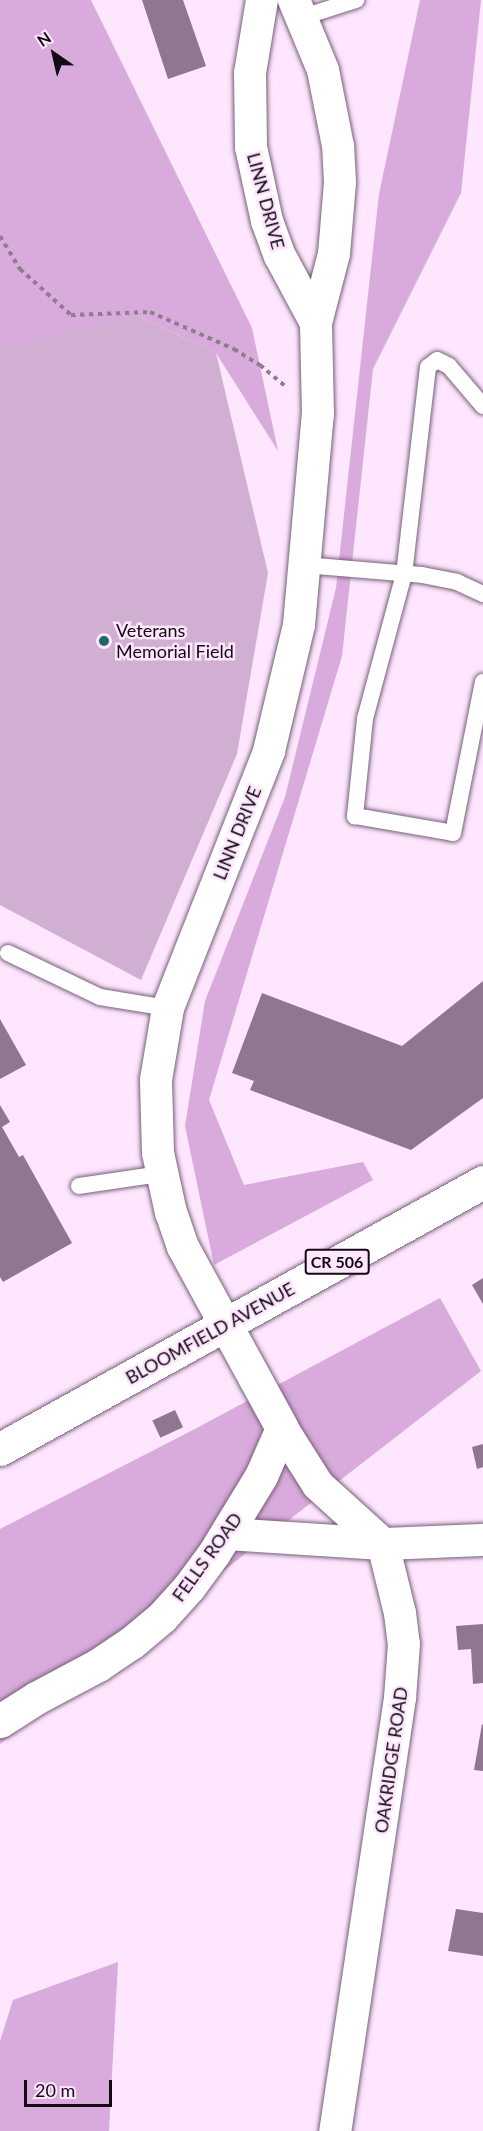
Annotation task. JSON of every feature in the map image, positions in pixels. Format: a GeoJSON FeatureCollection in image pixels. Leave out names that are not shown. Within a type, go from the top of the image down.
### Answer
{"type":"FeatureCollection","features":[{"type":"Feature","properties":{"kind":"main road","name":"BLOOMFIELD AVENUE"},"geometry":{"type":"LineString","coordinates":[[0,1449],[483,1182]]}},
{"type":"Feature","properties":{"kind":"main road"},"geometry":{"type":"LineString","coordinates":[[225,1324],[282,1428]]}},
{"type":"Feature","properties":{"kind":"main road","name":"FELLS ROAD"},"geometry":{"type":"LineString","coordinates":[[0,1721],[36,1698],[98,1665],[131,1643],[162,1617],[189,1587],[227,1534],[261,1476],[282,1428]]}},
{"type":"Feature","properties":{"kind":"street","name":"LINN DRIVE"},"geometry":{"type":"LineString","coordinates":[[262,0],[250,73],[249,110],[254,166],[267,221],[280,256],[316,323]]}},
{"type":"Feature","properties":{"kind":"street","name":"LINN DRIVE"},"geometry":{"type":"LineString","coordinates":[[225,1324],[183,1247],[160,1174],[155,1117],[156,1080],[168,1008],[269,751],[286,689],[299,625],[318,414],[316,323],[334,254],[340,182],[332,108],[323,70],[298,9]]}},
{"type":"Feature","properties":{"kind":"street"},"geometry":{"type":"LineString","coordinates":[[282,1428],[318,1485],[383,1545]]}},
{"type":"Feature","properties":{"kind":"street"},"geometry":{"type":"LineString","coordinates":[[227,1534],[383,1545],[483,1540]]}},
{"type":"Feature","properties":{"kind":"street","name":"OAKRIDGE ROAD"},"geometry":{"type":"LineString","coordinates":[[335,2131],[404,1671],[400,1613],[383,1545]]}},
{"type":"Feature","properties":{"kind":"lane"},"geometry":{"type":"LineString","coordinates":[[298,9],[356,0]]}},
{"type":"Feature","properties":{"kind":"lane"},"geometry":{"type":"LineString","coordinates":[[483,406],[449,366],[437,360],[428,366],[404,574],[364,719],[355,816],[453,833],[483,682]]}},
{"type":"Feature","properties":{"kind":"lane"},"geometry":{"type":"LineString","coordinates":[[304,565],[404,574],[457,582],[483,594]]}},
{"type":"Feature","properties":{"kind":"lane"},"geometry":{"type":"LineString","coordinates":[[8,953],[100,997],[168,1008]]}},
{"type":"Feature","properties":{"kind":"lane"},"geometry":{"type":"LineString","coordinates":[[79,1186],[160,1174]]}},
{"type":"Feature","properties":{"kind":"path"},"geometry":{"type":"LineString","coordinates":[[0,236],[20,269],[71,315],[150,312],[234,349],[260,365],[290,391]]}},
{"type":"Feature","properties":{"kind":"shaded area"},"geometry":{"type":"Polygon","coordinates":[[[0,0],[91,0],[252,328],[278,451],[216,353],[136,315],[0,349],[0,0]]]}},
{"type":"Feature","properties":{"kind":"shaded area"},"geometry":{"type":"Polygon","coordinates":[[[420,0],[481,0],[461,193],[373,369],[342,656],[209,1100],[244,1185],[363,1162],[373,1180],[214,1265],[185,1126],[205,1001],[285,797],[336,588],[379,194],[420,0]]]}},
{"type":"Feature","properties":{"kind":"shaded area","name":"Veterans Memorial Field"},"geometry":{"type":"Polygon","coordinates":[[[136,315],[216,353],[268,573],[237,754],[141,980],[0,905],[0,344],[136,315]]]}},
{"type":"Feature","properties":{"kind":"shaded area"},"geometry":{"type":"Polygon","coordinates":[[[440,1298],[481,1371],[0,1744],[0,1529],[193,1430],[440,1298]]]}},
{"type":"Feature","properties":{"kind":"shaded area"},"geometry":{"type":"Polygon","coordinates":[[[118,1962],[109,2131],[0,2131],[0,2041],[13,2000],[118,1962]]]}},
{"type":"Feature","properties":{"kind":"building"},"geometry":{"type":"Polygon","coordinates":[[[142,0],[183,0],[206,66],[168,79],[142,0]]]}},
{"type":"Feature","properties":{"kind":"building"},"geometry":{"type":"Polygon","coordinates":[[[483,981],[483,1098],[411,1150],[250,1090],[254,1081],[232,1073],[262,993],[402,1046],[483,981]]]}},
{"type":"Feature","properties":{"kind":"building"},"geometry":{"type":"Polygon","coordinates":[[[0,1019],[26,1065],[0,1079],[0,1019]]]}},
{"type":"Feature","properties":{"kind":"building"},"geometry":{"type":"Polygon","coordinates":[[[0,1105],[10,1122],[2,1127],[19,1157],[23,1155],[72,1243],[3,1282],[0,1277],[0,1105]]]}},
{"type":"Feature","properties":{"kind":"building"},"geometry":{"type":"Polygon","coordinates":[[[483,1278],[483,1304],[472,1285],[483,1278]]]}},
{"type":"Feature","properties":{"kind":"building"},"geometry":{"type":"Polygon","coordinates":[[[175,1410],[183,1427],[160,1438],[152,1421],[175,1410]]]}},
{"type":"Feature","properties":{"kind":"building"},"geometry":{"type":"Polygon","coordinates":[[[483,1444],[483,1467],[477,1469],[472,1447],[483,1444]]]}},
{"type":"Feature","properties":{"kind":"building"},"geometry":{"type":"Polygon","coordinates":[[[483,1624],[483,1683],[473,1684],[471,1649],[458,1650],[456,1626],[483,1624]]]}},
{"type":"Feature","properties":{"kind":"building"},"geometry":{"type":"Polygon","coordinates":[[[483,1725],[483,1771],[474,1770],[483,1725]]]}},
{"type":"Feature","properties":{"kind":"building"},"geometry":{"type":"Polygon","coordinates":[[[456,1909],[483,1913],[483,1956],[448,1951],[456,1909]]]}},
{"type":"Feature","properties":{"kind":"place","name":"Veterans Memorial Field"},"geometry":{"type":"Point","coordinates":[104,641]}}]}
